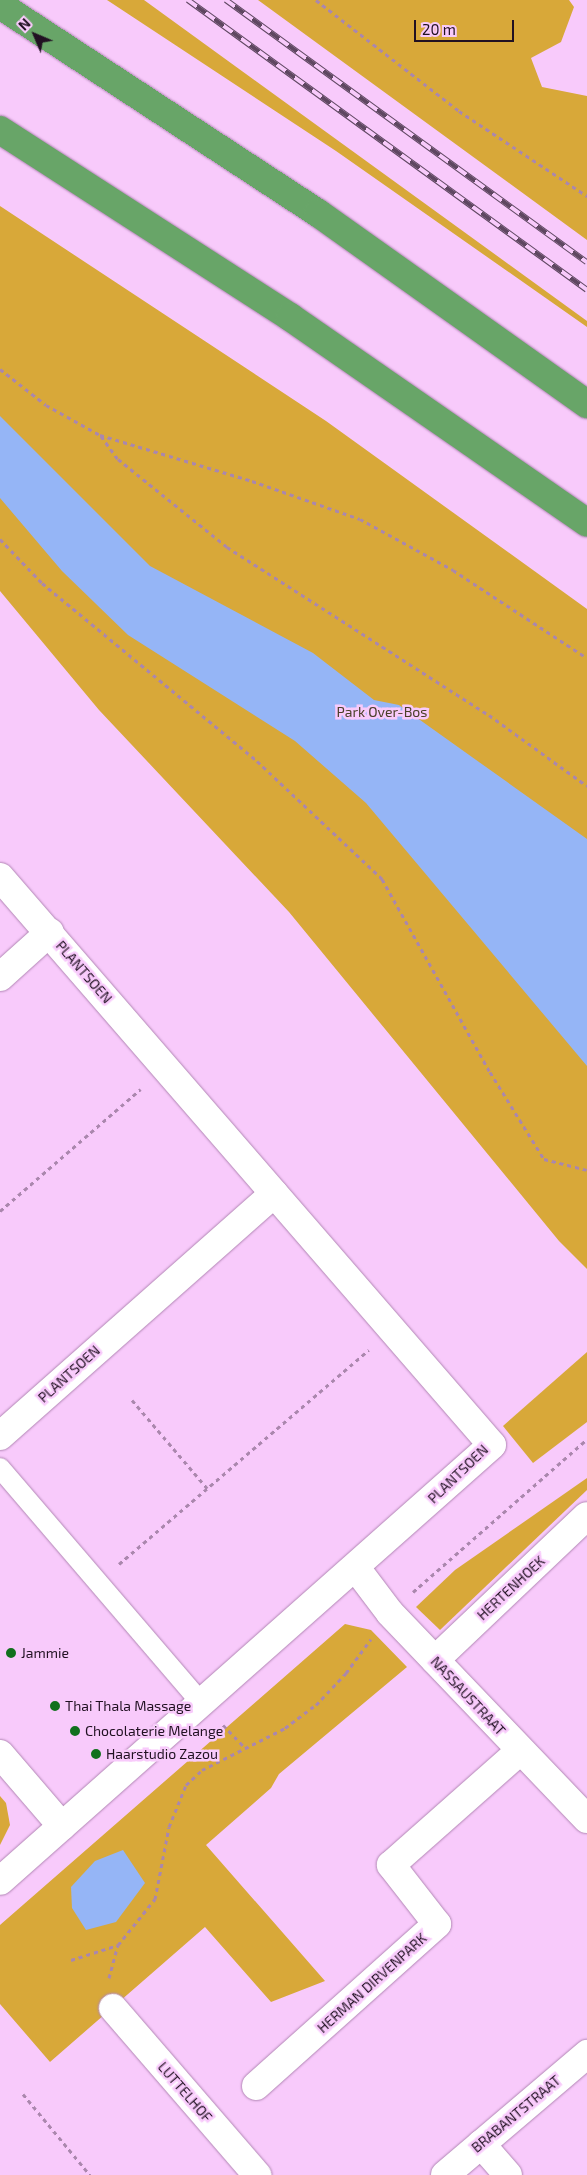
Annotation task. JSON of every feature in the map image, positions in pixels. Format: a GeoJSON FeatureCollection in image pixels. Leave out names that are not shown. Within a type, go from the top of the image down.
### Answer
{"type":"FeatureCollection","features":[{"type":"Feature","properties":{"kind":"highway"},"geometry":{"type":"LineString","coordinates":[[0,5],[318,213],[587,404]]}},
{"type":"Feature","properties":{"kind":"highway"},"geometry":{"type":"LineString","coordinates":[[0,130],[290,317],[587,524]]}},
{"type":"Feature","properties":{"kind":"street","name":"PLANTSOEN"},"geometry":{"type":"LineString","coordinates":[[0,877],[50,932],[274,1194],[394,1328],[492,1445],[356,1568],[200,1702],[0,1881]]}},
{"type":"Feature","properties":{"kind":"street","name":"PLANTSOEN"},"geometry":{"type":"LineString","coordinates":[[0,977],[50,932]]}},
{"type":"Feature","properties":{"kind":"street","name":"PLANTSOEN"},"geometry":{"type":"LineString","coordinates":[[0,1436],[274,1194]]}},
{"type":"Feature","properties":{"kind":"street","name":"HERTENHOEK"},"geometry":{"type":"LineString","coordinates":[[435,1660],[587,1516]]}},
{"type":"Feature","properties":{"kind":"street","name":"NASSAUSTRAAT"},"geometry":{"type":"LineString","coordinates":[[356,1568],[390,1612],[520,1751],[587,1819]]}},
{"type":"Feature","properties":{"kind":"street","name":"HERMAN DIRVENPARK"},"geometry":{"type":"LineString","coordinates":[[256,2086],[437,1924],[391,1865],[520,1751]]}},
{"type":"Feature","properties":{"kind":"street"},"geometry":{"type":"LineString","coordinates":[[0,1754],[62,1826]]}},
{"type":"Feature","properties":{"kind":"street","name":"LUTTELHOF"},"geometry":{"type":"LineString","coordinates":[[113,2008],[257,2175]]}},
{"type":"Feature","properties":{"kind":"street","name":"BRABANTSTRAAT"},"geometry":{"type":"LineString","coordinates":[[445,2175],[587,2054]]}},
{"type":"Feature","properties":{"kind":"street"},"geometry":{"type":"LineString","coordinates":[[481,2144],[508,2175]]}},
{"type":"Feature","properties":{"kind":"lane"},"geometry":{"type":"LineString","coordinates":[[0,1468],[200,1702]]}},
{"type":"Feature","properties":{"kind":"path"},"geometry":{"type":"LineString","coordinates":[[316,0],[459,111],[587,196]]}},
{"type":"Feature","properties":{"kind":"path"},"geometry":{"type":"LineString","coordinates":[[0,368],[46,405],[100,435],[242,478],[360,519],[453,570],[587,658]]}},
{"type":"Feature","properties":{"kind":"path"},"geometry":{"type":"LineString","coordinates":[[100,435],[118,459],[227,547],[489,715],[587,786]]}},
{"type":"Feature","properties":{"kind":"path"},"geometry":{"type":"LineString","coordinates":[[0,539],[42,583],[257,761],[382,879],[490,1072],[544,1159],[587,1170]]}},
{"type":"Feature","properties":{"kind":"path"},"geometry":{"type":"LineString","coordinates":[[0,1211],[166,1067]]}},
{"type":"Feature","properties":{"kind":"path"},"geometry":{"type":"LineString","coordinates":[[98,1582],[394,1328]]}},
{"type":"Feature","properties":{"kind":"path"},"geometry":{"type":"LineString","coordinates":[[132,1400],[207,1488]]}},
{"type":"Feature","properties":{"kind":"path"},"geometry":{"type":"LineString","coordinates":[[108,1980],[118,1945],[155,1899],[169,1827],[186,1784],[202,1770],[285,1728],[316,1705],[346,1673],[390,1612],[587,1438]]}},
{"type":"Feature","properties":{"kind":"path"},"geometry":{"type":"LineString","coordinates":[[70,1960],[118,1945]]}},
{"type":"Feature","properties":{"kind":"path"},"geometry":{"type":"LineString","coordinates":[[23,2094],[90,2175]]}},
{"type":"Feature","properties":{"kind":"green space"},"geometry":{"type":"Polygon","coordinates":[[[107,0],[144,0],[587,321],[587,327],[336,151],[107,0]]]}},
{"type":"Feature","properties":{"kind":"green space"},"geometry":{"type":"Polygon","coordinates":[[[258,0],[569,0],[574,7],[561,42],[531,58],[542,87],[587,96],[587,240],[258,0]]]}},
{"type":"Feature","properties":{"kind":"green space","name":"Park Over-Bos"},"geometry":{"type":"Polygon","coordinates":[[[0,206],[326,421],[587,609],[587,1269],[559,1241],[289,912],[99,710],[0,591],[0,206]]]}},
{"type":"Feature","properties":{"kind":"green space"},"geometry":{"type":"Polygon","coordinates":[[[587,1352],[587,1422],[533,1463],[503,1426],[587,1352]]]}},
{"type":"Feature","properties":{"kind":"green space"},"geometry":{"type":"Polygon","coordinates":[[[587,1478],[587,1490],[440,1630],[416,1607],[455,1570],[587,1478]]]}},
{"type":"Feature","properties":{"kind":"green space"},"geometry":{"type":"Polygon","coordinates":[[[345,1624],[371,1630],[407,1667],[279,1774],[271,1788],[206,1845],[325,1981],[271,2002],[205,1927],[50,2062],[0,2004],[0,1925],[345,1624]]]}},
{"type":"Feature","properties":{"kind":"green space"},"geometry":{"type":"Polygon","coordinates":[[[0,1796],[6,1803],[10,1825],[0,1845],[0,1796]]]}},
{"type":"Feature","properties":{"kind":"water"},"geometry":{"type":"Polygon","coordinates":[[[0,416],[150,566],[313,653],[374,700],[399,705],[587,839],[587,1066],[366,803],[295,741],[128,635],[62,571],[0,498],[0,416]]]}},
{"type":"Feature","properties":{"kind":"water"},"geometry":{"type":"Polygon","coordinates":[[[123,1850],[145,1883],[116,1922],[86,1930],[72,1908],[71,1887],[95,1861],[123,1850]]]}},
{"type":"Feature","properties":{"kind":"railway"},"geometry":{"type":"LineString","coordinates":[[188,0],[587,290]]}},
{"type":"Feature","properties":{"kind":"railway"},"geometry":{"type":"LineString","coordinates":[[226,0],[587,262]]}},
{"type":"Feature","properties":{"kind":"place","name":"Jammie"},"geometry":{"type":"Point","coordinates":[11,1653]}},
{"type":"Feature","properties":{"kind":"place","name":"Thai Thala Massage"},"geometry":{"type":"Point","coordinates":[55,1706]}},
{"type":"Feature","properties":{"kind":"place","name":"Chocolaterie Melange"},"geometry":{"type":"Point","coordinates":[75,1731]}},
{"type":"Feature","properties":{"kind":"place","name":"Haarstudio Zazou"},"geometry":{"type":"Point","coordinates":[96,1754]}}]}
